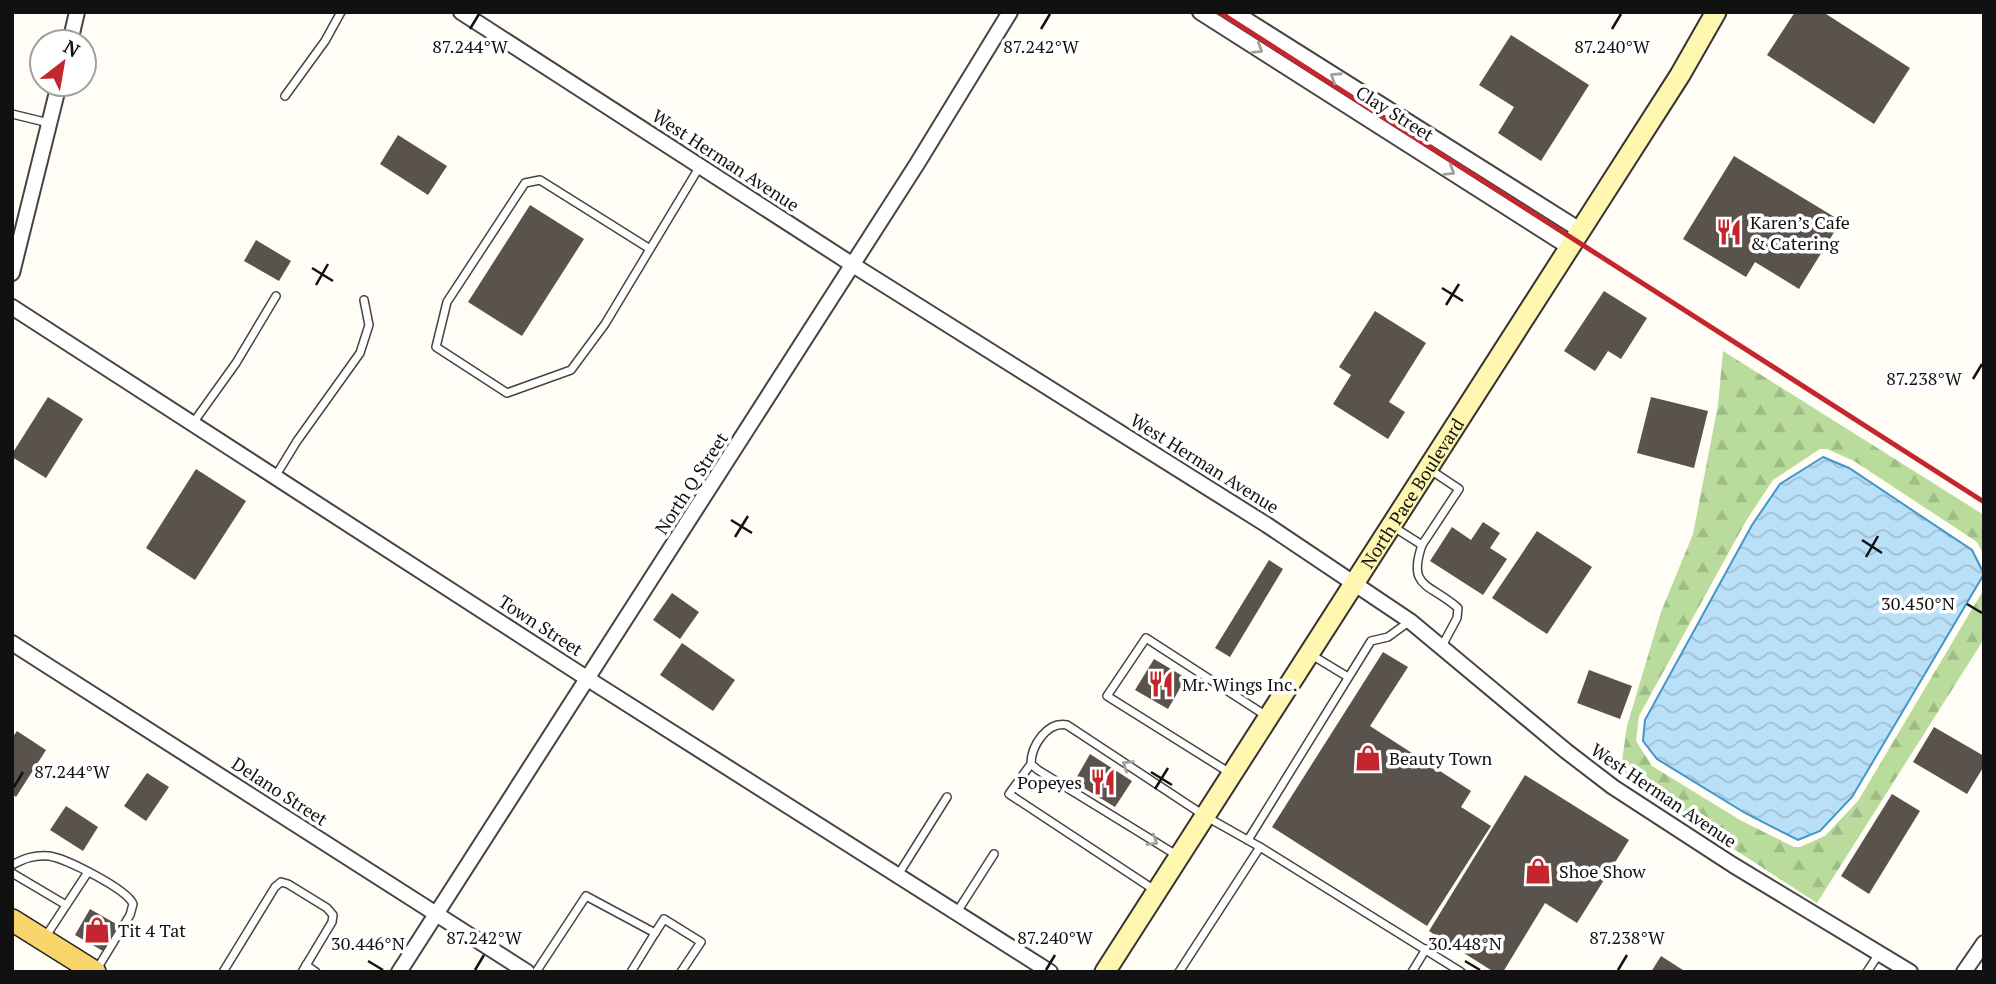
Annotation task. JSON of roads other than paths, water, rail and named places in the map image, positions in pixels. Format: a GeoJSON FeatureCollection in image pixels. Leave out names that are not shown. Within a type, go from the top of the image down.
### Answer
{"type":"FeatureCollection","features":[{"type":"Feature","properties":{"kind":"main road","name":"North Pace Boulevard"},"geometry":{"type":"LineString","coordinates":[[1110,970],[1156,891],[1680,75],[1716,12]]}},
{"type":"Feature","properties":{"kind":"main road"},"geometry":{"type":"LineString","coordinates":[[12,920],[95,972]]}},
{"type":"Feature","properties":{"kind":"street","name":"West Herman Avenue"},"geometry":{"type":"LineString","coordinates":[[461,12],[482,18],[700,166],[853,265],[1267,525],[1410,621],[1613,787],[1733,865],[1910,972]]}},
{"type":"Feature","properties":{"kind":"street","name":"North Q Street"},"geometry":{"type":"LineString","coordinates":[[399,972],[853,265],[1010,12]]}},
{"type":"Feature","properties":{"kind":"street","name":"Clay Street"},"geometry":{"type":"LineString","coordinates":[[1200,12],[1574,239]]}},
{"type":"Feature","properties":{"kind":"street","name":"Clay Street"},"geometry":{"type":"LineString","coordinates":[[1234,12],[1574,239]]}},
{"type":"Feature","properties":{"kind":"street"},"geometry":{"type":"LineString","coordinates":[[12,273],[56,98]]}},
{"type":"Feature","properties":{"kind":"street","name":"Town Street"},"geometry":{"type":"LineString","coordinates":[[12,307],[588,679],[1050,972]]}},
{"type":"Feature","properties":{"kind":"street","name":"Delano Street"},"geometry":{"type":"LineString","coordinates":[[12,643],[527,972]]}},
{"type":"Feature","properties":{"kind":"street"},"geometry":{"type":"LineString","coordinates":[[1965,972],[1984,943]]}},
{"type":"Feature","properties":{"kind":"lane"},"geometry":{"type":"LineString","coordinates":[[285,96],[325,41],[341,12]]}},
{"type":"Feature","properties":{"kind":"lane"},"geometry":{"type":"LineString","coordinates":[[12,114],[50,123]]}},
{"type":"Feature","properties":{"kind":"lane"},"geometry":{"type":"LineString","coordinates":[[650,249],[540,180],[526,183],[447,302],[436,347],[507,393],[571,370],[605,324],[700,166]]}},
{"type":"Feature","properties":{"kind":"lane"},"geometry":{"type":"LineString","coordinates":[[193,424],[236,363],[276,296]]}},
{"type":"Feature","properties":{"kind":"lane"},"geometry":{"type":"LineString","coordinates":[[275,477],[360,352],[369,325],[364,300]]}},
{"type":"Feature","properties":{"kind":"lane"},"geometry":{"type":"LineString","coordinates":[[1428,469],[1459,489],[1422,545],[1415,566],[1420,581],[1458,608],[1457,618],[1442,646]]}},
{"type":"Feature","properties":{"kind":"lane"},"geometry":{"type":"LineString","coordinates":[[1391,526],[1422,545]]}},
{"type":"Feature","properties":{"kind":"lane"},"geometry":{"type":"LineString","coordinates":[[1248,840],[1371,641],[1388,637],[1410,621]]}},
{"type":"Feature","properties":{"kind":"lane"},"geometry":{"type":"LineString","coordinates":[[1231,774],[1107,696],[1146,638],[1269,717]]}},
{"type":"Feature","properties":{"kind":"lane"},"geometry":{"type":"LineString","coordinates":[[1309,653],[1349,677]]}},
{"type":"Feature","properties":{"kind":"lane"},"geometry":{"type":"LineString","coordinates":[[1156,891],[1009,794],[1031,764],[1032,753],[1049,727],[1058,723],[1067,725],[1205,816],[1261,847],[1461,972]]}},
{"type":"Feature","properties":{"kind":"lane"},"geometry":{"type":"LineString","coordinates":[[1031,764],[1179,857]]}},
{"type":"Feature","properties":{"kind":"lane"},"geometry":{"type":"LineString","coordinates":[[898,875],[947,797]]}},
{"type":"Feature","properties":{"kind":"lane"},"geometry":{"type":"LineString","coordinates":[[1179,972],[1261,847]]}},
{"type":"Feature","properties":{"kind":"lane"},"geometry":{"type":"LineString","coordinates":[[957,912],[994,854]]}},
{"type":"Feature","properties":{"kind":"lane"},"geometry":{"type":"LineString","coordinates":[[12,865],[28,856],[51,856],[88,872],[130,898],[133,904],[130,915],[95,972]]}},
{"type":"Feature","properties":{"kind":"lane"},"geometry":{"type":"LineString","coordinates":[[44,939],[88,872]]}},
{"type":"Feature","properties":{"kind":"lane"},"geometry":{"type":"LineString","coordinates":[[12,873],[66,905]]}},
{"type":"Feature","properties":{"kind":"lane"},"geometry":{"type":"LineString","coordinates":[[223,972],[275,887],[281,882],[327,908],[332,915],[332,922],[304,969],[316,972]]}},
{"type":"Feature","properties":{"kind":"lane"},"geometry":{"type":"LineString","coordinates":[[536,972],[586,896],[655,933]]}},
{"type":"Feature","properties":{"kind":"lane"},"geometry":{"type":"LineString","coordinates":[[631,972],[664,919],[701,942],[681,972]]}},
{"type":"Feature","properties":{"kind":"lane"},"geometry":{"type":"LineString","coordinates":[[1412,972],[1426,950]]}},
{"type":"Feature","properties":{"kind":"lane"},"geometry":{"type":"LineString","coordinates":[[1867,972],[1880,952]]}},
{"type":"Feature","properties":{"kind":"water"},"geometry":{"type":"Polygon","coordinates":[[[1823,457],[1849,468],[1972,550],[1984,574],[1852,797],[1820,831],[1798,840],[1745,813],[1657,759],[1643,741],[1645,720],[1752,525],[1780,484],[1823,457]]]}},
{"type":"Feature","properties":{"kind":"railway"},"geometry":{"type":"LineString","coordinates":[[1219,12],[1984,502]]}},
{"type":"Feature","properties":{"kind":"place","name":"Karen’s Cafe & Catering"},"geometry":{"type":"Point","coordinates":[1729,232]}},
{"type":"Feature","properties":{"kind":"place","name":"Mr. Wings Inc."},"geometry":{"type":"Point","coordinates":[1161,684]}},
{"type":"Feature","properties":{"kind":"place","name":"Beauty Town"},"geometry":{"type":"Point","coordinates":[1368,758]}},
{"type":"Feature","properties":{"kind":"place","name":"Popeyes"},"geometry":{"type":"Point","coordinates":[1103,782]}},
{"type":"Feature","properties":{"kind":"place","name":"Shoe Show"},"geometry":{"type":"Point","coordinates":[1538,871]}},
{"type":"Feature","properties":{"kind":"place","name":"Tit 4 Tat"},"geometry":{"type":"Point","coordinates":[97,930]}}]}
